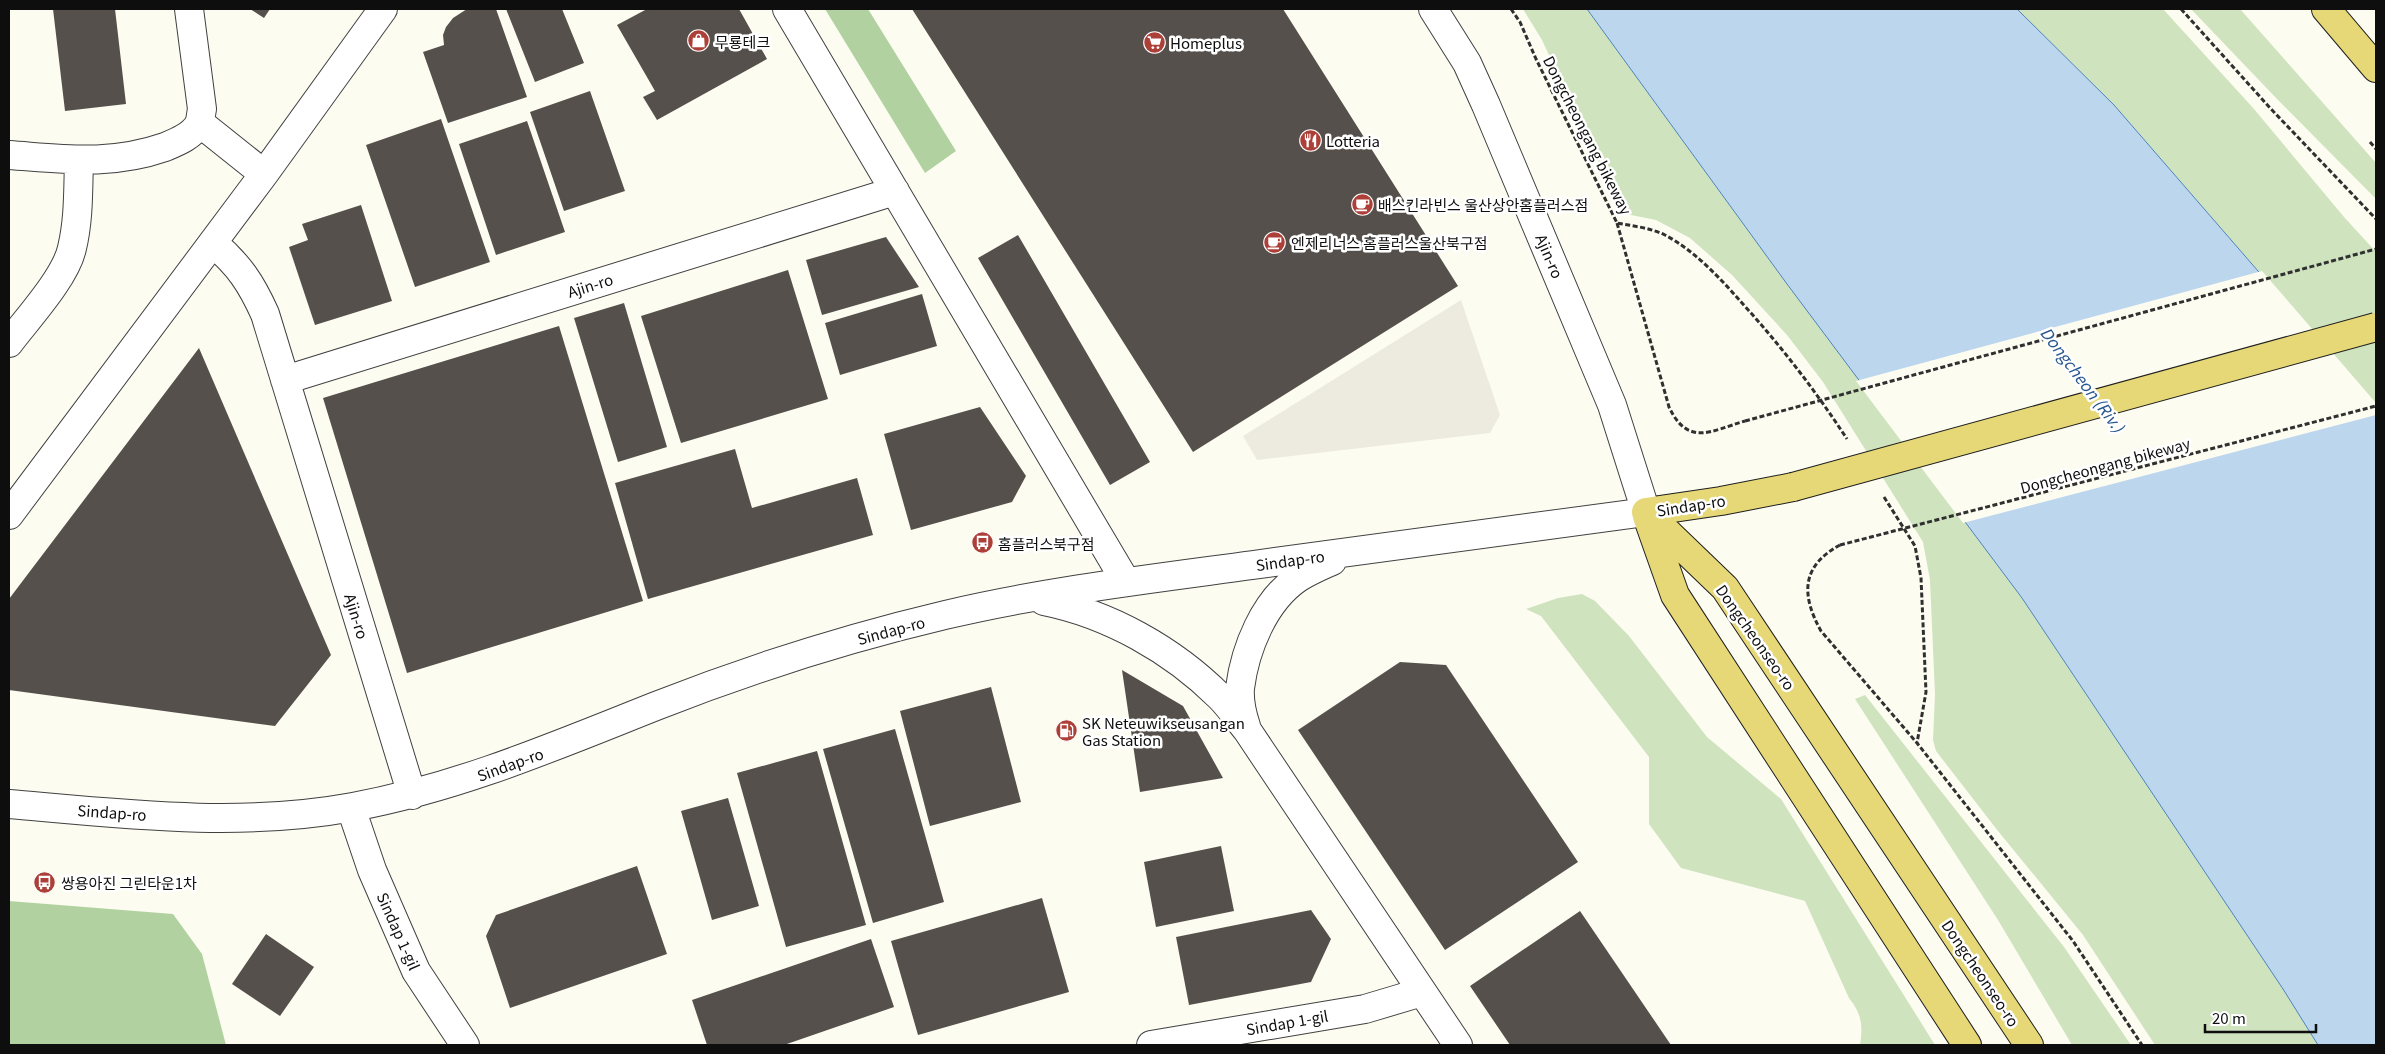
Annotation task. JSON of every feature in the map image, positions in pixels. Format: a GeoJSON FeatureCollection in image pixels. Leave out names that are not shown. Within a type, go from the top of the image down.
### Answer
{"type":"FeatureCollection","features":[{"type":"Feature","properties":{"kind":"main road"},"geometry":{"type":"LineString","coordinates":[[2326,9],[2376,68]]}},
{"type":"Feature","properties":{"kind":"main road","name":"Sindap-ro"},"geometry":{"type":"LineString","coordinates":[[1646,512],[1721,501],[1793,486],[2376,327]]}},
{"type":"Feature","properties":{"kind":"main road"},"geometry":{"type":"LineString","coordinates":[[1646,512],[1675,594],[1967,1045]]}},
{"type":"Feature","properties":{"kind":"main road","name":"Dongcheonseo-ro"},"geometry":{"type":"LineString","coordinates":[[1646,512],[1725,588],[2029,1045]]}},
{"type":"Feature","properties":{"kind":"street"},"geometry":{"type":"LineString","coordinates":[[9,155],[79,160],[110,160],[138,156],[190,135],[200,123],[202,100],[190,9]]}},
{"type":"Feature","properties":{"kind":"street"},"geometry":{"type":"LineString","coordinates":[[9,515],[264,174],[383,9]]}},
{"type":"Feature","properties":{"kind":"street"},"geometry":{"type":"LineString","coordinates":[[787,9],[1126,582]]}},
{"type":"Feature","properties":{"kind":"street","name":"Ajin-ro"},"geometry":{"type":"LineString","coordinates":[[1434,9],[1467,63],[1486,105],[1612,405],[1646,512]]}},
{"type":"Feature","properties":{"kind":"street"},"geometry":{"type":"LineString","coordinates":[[200,123],[264,174]]}},
{"type":"Feature","properties":{"kind":"street"},"geometry":{"type":"LineString","coordinates":[[9,344],[60,274],[72,250],[76,221],[79,160]]}},
{"type":"Feature","properties":{"kind":"street","name":"Ajin-ro"},"geometry":{"type":"LineString","coordinates":[[285,380],[895,191]]}},
{"type":"Feature","properties":{"kind":"street","name":"Ajin-ro"},"geometry":{"type":"LineString","coordinates":[[213,243],[232,259],[252,285],[265,314],[412,795]]}},
{"type":"Feature","properties":{"kind":"street","name":"Sindap-ro"},"geometry":{"type":"LineString","coordinates":[[9,804],[247,820],[298,816],[351,808],[412,795],[471,778],[541,753],[660,705],[774,664],[946,615],[1030,598],[1126,582],[1646,512]]}},
{"type":"Feature","properties":{"kind":"street"},"geometry":{"type":"LineString","coordinates":[[1247,730],[1240,706],[1240,689],[1251,644],[1262,621],[1276,599],[1297,579],[1321,566],[1357,551]]}},
{"type":"Feature","properties":{"kind":"street"},"geometry":{"type":"LineString","coordinates":[[1030,598],[1082,610],[1139,636],[1193,673],[1221,698],[1247,730],[1458,1045]]}},
{"type":"Feature","properties":{"kind":"street","name":"Sindap 1-gil"},"geometry":{"type":"LineString","coordinates":[[351,808],[382,894],[416,971],[465,1045]]}},
{"type":"Feature","properties":{"kind":"street","name":"Sindap 1-gil"},"geometry":{"type":"LineString","coordinates":[[1151,1045],[1365,1009],[1422,992]]}},
{"type":"Feature","properties":{"kind":"path","name":"Dongcheongang bikeway"},"geometry":{"type":"LineString","coordinates":[[1511,9],[1520,22],[1536,59],[1617,223],[1663,234],[1686,247],[1726,285],[1770,334],[1815,390]]}},
{"type":"Feature","properties":{"kind":"path"},"geometry":{"type":"LineString","coordinates":[[2181,9],[2271,109],[2376,218]]}},
{"type":"Feature","properties":{"kind":"path"},"geometry":{"type":"LineString","coordinates":[[2370,142],[2376,148]]}},
{"type":"Feature","properties":{"kind":"path"},"geometry":{"type":"LineString","coordinates":[[1617,223],[1669,407],[1676,422],[1687,431],[1704,433],[2376,249]]}},
{"type":"Feature","properties":{"kind":"path","name":"Dongcheongang bikeway"},"geometry":{"type":"LineString","coordinates":[[2142,1045],[2073,941],[1917,743],[1821,631],[1811,613],[1808,596],[1815,564],[1824,554],[1840,546],[2376,406]]}},
{"type":"Feature","properties":{"kind":"path"},"geometry":{"type":"LineString","coordinates":[[1915,546],[1921,578],[1926,692],[1917,743]]}},
{"type":"Feature","properties":{"kind":"green space"},"geometry":{"type":"Polygon","coordinates":[[[825,9],[868,9],[956,151],[925,173],[825,9]]]}},
{"type":"Feature","properties":{"kind":"green space"},"geometry":{"type":"Polygon","coordinates":[[[1523,9],[1587,9],[1787,284],[2022,598],[2283,989],[2318,1045],[2155,1045],[2083,935],[1936,751],[1933,740],[1935,694],[1930,580],[1923,542],[1823,382],[1787,335],[1732,275],[1690,238],[1656,220],[1626,214],[1595,155],[1542,40],[1523,9]]]}},
{"type":"Feature","properties":{"kind":"green space"},"geometry":{"type":"Polygon","coordinates":[[[2017,9],[2163,9],[2254,109],[2344,217],[2376,252],[2376,407],[2114,105],[2017,9]]]}},
{"type":"Feature","properties":{"kind":"green space"},"geometry":{"type":"Polygon","coordinates":[[[2191,9],[2240,9],[2376,163],[2376,199],[2278,100],[2191,9]]]}},
{"type":"Feature","properties":{"kind":"green space"},"geometry":{"type":"Polygon","coordinates":[[[1582,594],[1595,601],[1629,636],[1707,737],[1781,799],[1935,1045],[1860,1045],[1861,1026],[1857,1009],[1849,998],[1805,901],[1681,868],[1649,824],[1649,757],[1541,616],[1526,609],[1558,598],[1582,594]]]}},
{"type":"Feature","properties":{"kind":"green space"},"geometry":{"type":"Polygon","coordinates":[[[1865,695],[2064,947],[2131,1045],[2072,1045],[1998,920],[1855,699],[1865,695]]]}},
{"type":"Feature","properties":{"kind":"green space"},"geometry":{"type":"Polygon","coordinates":[[[9,901],[173,914],[202,954],[226,1045],[9,1045],[9,901]]]}},
{"type":"Feature","properties":{"kind":"shaded area"},"geometry":{"type":"Polygon","coordinates":[[[1461,300],[1500,415],[1490,433],[1257,460],[1243,436],[1461,300]]]}},
{"type":"Feature","properties":{"kind":"water","name":"Dongcheon (Riv.)"},"geometry":{"type":"Polygon","coordinates":[[[1587,9],[2017,9],[2114,105],[2376,407],[2376,1045],[2318,1045],[2283,989],[2022,598],[1787,284],[1587,9]]]}},
{"type":"Feature","properties":{"kind":"pier"},"geometry":{"type":"Polygon","coordinates":[[[2262,271],[2376,403],[2376,415],[1963,523],[1856,381],[2262,271]]]}},
{"type":"Feature","properties":{"kind":"building"},"geometry":{"type":"Polygon","coordinates":[[[53,9],[115,9],[126,104],[65,111],[53,9]]]}},
{"type":"Feature","properties":{"kind":"building"},"geometry":{"type":"Polygon","coordinates":[[[250,9],[270,9],[264,18],[250,9]]]}},
{"type":"Feature","properties":{"kind":"building"},"geometry":{"type":"Polygon","coordinates":[[[467,9],[496,9],[527,97],[448,123],[423,52],[444,45],[443,35],[446,27],[453,18],[467,9]]]}},
{"type":"Feature","properties":{"kind":"building"},"geometry":{"type":"Polygon","coordinates":[[[506,9],[562,9],[584,63],[535,82],[506,9]]]}},
{"type":"Feature","properties":{"kind":"building"},"geometry":{"type":"Polygon","coordinates":[[[647,9],[739,9],[767,59],[657,120],[643,97],[655,91],[617,25],[647,9]]]}},
{"type":"Feature","properties":{"kind":"building"},"geometry":{"type":"Polygon","coordinates":[[[912,9],[1283,9],[1458,286],[1193,452],[912,9]]]}},
{"type":"Feature","properties":{"kind":"building"},"geometry":{"type":"Polygon","coordinates":[[[590,91],[625,191],[564,211],[530,112],[590,91]]]}},
{"type":"Feature","properties":{"kind":"building"},"geometry":{"type":"Polygon","coordinates":[[[441,119],[490,262],[415,287],[366,145],[441,119]]]}},
{"type":"Feature","properties":{"kind":"building"},"geometry":{"type":"Polygon","coordinates":[[[527,121],[565,232],[496,255],[459,144],[527,121]]]}},
{"type":"Feature","properties":{"kind":"building"},"geometry":{"type":"Polygon","coordinates":[[[361,205],[392,301],[315,325],[289,247],[308,240],[302,224],[361,205]]]}},
{"type":"Feature","properties":{"kind":"building"},"geometry":{"type":"Polygon","coordinates":[[[1018,235],[1150,462],[1110,485],[978,258],[1018,235]]]}},
{"type":"Feature","properties":{"kind":"building"},"geometry":{"type":"Polygon","coordinates":[[[886,237],[919,287],[822,315],[806,260],[886,237]]]}},
{"type":"Feature","properties":{"kind":"building"},"geometry":{"type":"Polygon","coordinates":[[[788,270],[828,399],[681,443],[641,316],[788,270]]]}},
{"type":"Feature","properties":{"kind":"building"},"geometry":{"type":"Polygon","coordinates":[[[922,294],[937,346],[840,375],[825,323],[922,294]]]}},
{"type":"Feature","properties":{"kind":"building"},"geometry":{"type":"Polygon","coordinates":[[[624,303],[667,447],[618,462],[574,318],[624,303]]]}},
{"type":"Feature","properties":{"kind":"building"},"geometry":{"type":"Polygon","coordinates":[[[559,326],[643,601],[407,673],[323,398],[559,326]]]}},
{"type":"Feature","properties":{"kind":"building"},"geometry":{"type":"Polygon","coordinates":[[[199,348],[331,655],[275,726],[9,690],[9,599],[199,348]]]}},
{"type":"Feature","properties":{"kind":"building"},"geometry":{"type":"Polygon","coordinates":[[[980,407],[1026,476],[1012,502],[911,530],[884,434],[980,407]]]}},
{"type":"Feature","properties":{"kind":"building"},"geometry":{"type":"Polygon","coordinates":[[[735,449],[752,508],[857,478],[873,535],[648,599],[615,483],[735,449]]]}},
{"type":"Feature","properties":{"kind":"building"},"geometry":{"type":"Polygon","coordinates":[[[1400,662],[1446,665],[1578,862],[1445,950],[1298,730],[1400,662]]]}},
{"type":"Feature","properties":{"kind":"building"},"geometry":{"type":"Polygon","coordinates":[[[1122,670],[1183,706],[1223,778],[1140,792],[1122,670]]]}},
{"type":"Feature","properties":{"kind":"building"},"geometry":{"type":"Polygon","coordinates":[[[991,687],[1021,802],[930,826],[900,711],[991,687]]]}},
{"type":"Feature","properties":{"kind":"building"},"geometry":{"type":"Polygon","coordinates":[[[895,729],[944,902],[873,923],[823,749],[895,729]]]}},
{"type":"Feature","properties":{"kind":"building"},"geometry":{"type":"Polygon","coordinates":[[[817,751],[866,925],[786,947],[737,773],[817,751]]]}},
{"type":"Feature","properties":{"kind":"building"},"geometry":{"type":"Polygon","coordinates":[[[728,798],[759,906],[712,920],[681,811],[728,798]]]}},
{"type":"Feature","properties":{"kind":"building"},"geometry":{"type":"Polygon","coordinates":[[[1221,846],[1234,911],[1156,927],[1144,862],[1221,846]]]}},
{"type":"Feature","properties":{"kind":"building"},"geometry":{"type":"Polygon","coordinates":[[[637,866],[667,954],[510,1008],[486,936],[496,915],[637,866]]]}},
{"type":"Feature","properties":{"kind":"building"},"geometry":{"type":"Polygon","coordinates":[[[1042,898],[1069,992],[918,1035],[891,941],[1042,898]]]}},
{"type":"Feature","properties":{"kind":"building"},"geometry":{"type":"Polygon","coordinates":[[[1311,910],[1331,939],[1311,982],[1189,1005],[1176,937],[1311,910]]]}},
{"type":"Feature","properties":{"kind":"building"},"geometry":{"type":"Polygon","coordinates":[[[1580,911],[1671,1045],[1510,1045],[1470,986],[1580,911]]]}},
{"type":"Feature","properties":{"kind":"building"},"geometry":{"type":"Polygon","coordinates":[[[266,934],[314,967],[280,1016],[232,984],[266,934]]]}},
{"type":"Feature","properties":{"kind":"building"},"geometry":{"type":"Polygon","coordinates":[[[871,939],[894,1007],[784,1045],[707,1045],[692,1000],[871,939]]]}},
{"type":"Feature","properties":{"kind":"place","name":"무룡테크"},"geometry":{"type":"Point","coordinates":[699,41]}},
{"type":"Feature","properties":{"kind":"place","name":"Homeplus"},"geometry":{"type":"Point","coordinates":[1154,42]}},
{"type":"Feature","properties":{"kind":"place","name":"Lotteria"},"geometry":{"type":"Point","coordinates":[1310,140]}},
{"type":"Feature","properties":{"kind":"place","name":"배스킨라빈스 울산상안홈플러스점"},"geometry":{"type":"Point","coordinates":[1362,204]}},
{"type":"Feature","properties":{"kind":"place","name":"엔제리너스 홈플러스울산북구점"},"geometry":{"type":"Point","coordinates":[1275,242]}},
{"type":"Feature","properties":{"kind":"place","name":"홈플러스북구점"},"geometry":{"type":"Point","coordinates":[982,543]}},
{"type":"Feature","properties":{"kind":"place","name":"SK Neteuwikseusangan Gas Station"},"geometry":{"type":"Point","coordinates":[1066,731]}},
{"type":"Feature","properties":{"kind":"place","name":"쌍용아진 그린타운1차"},"geometry":{"type":"Point","coordinates":[45,882]}}]}
